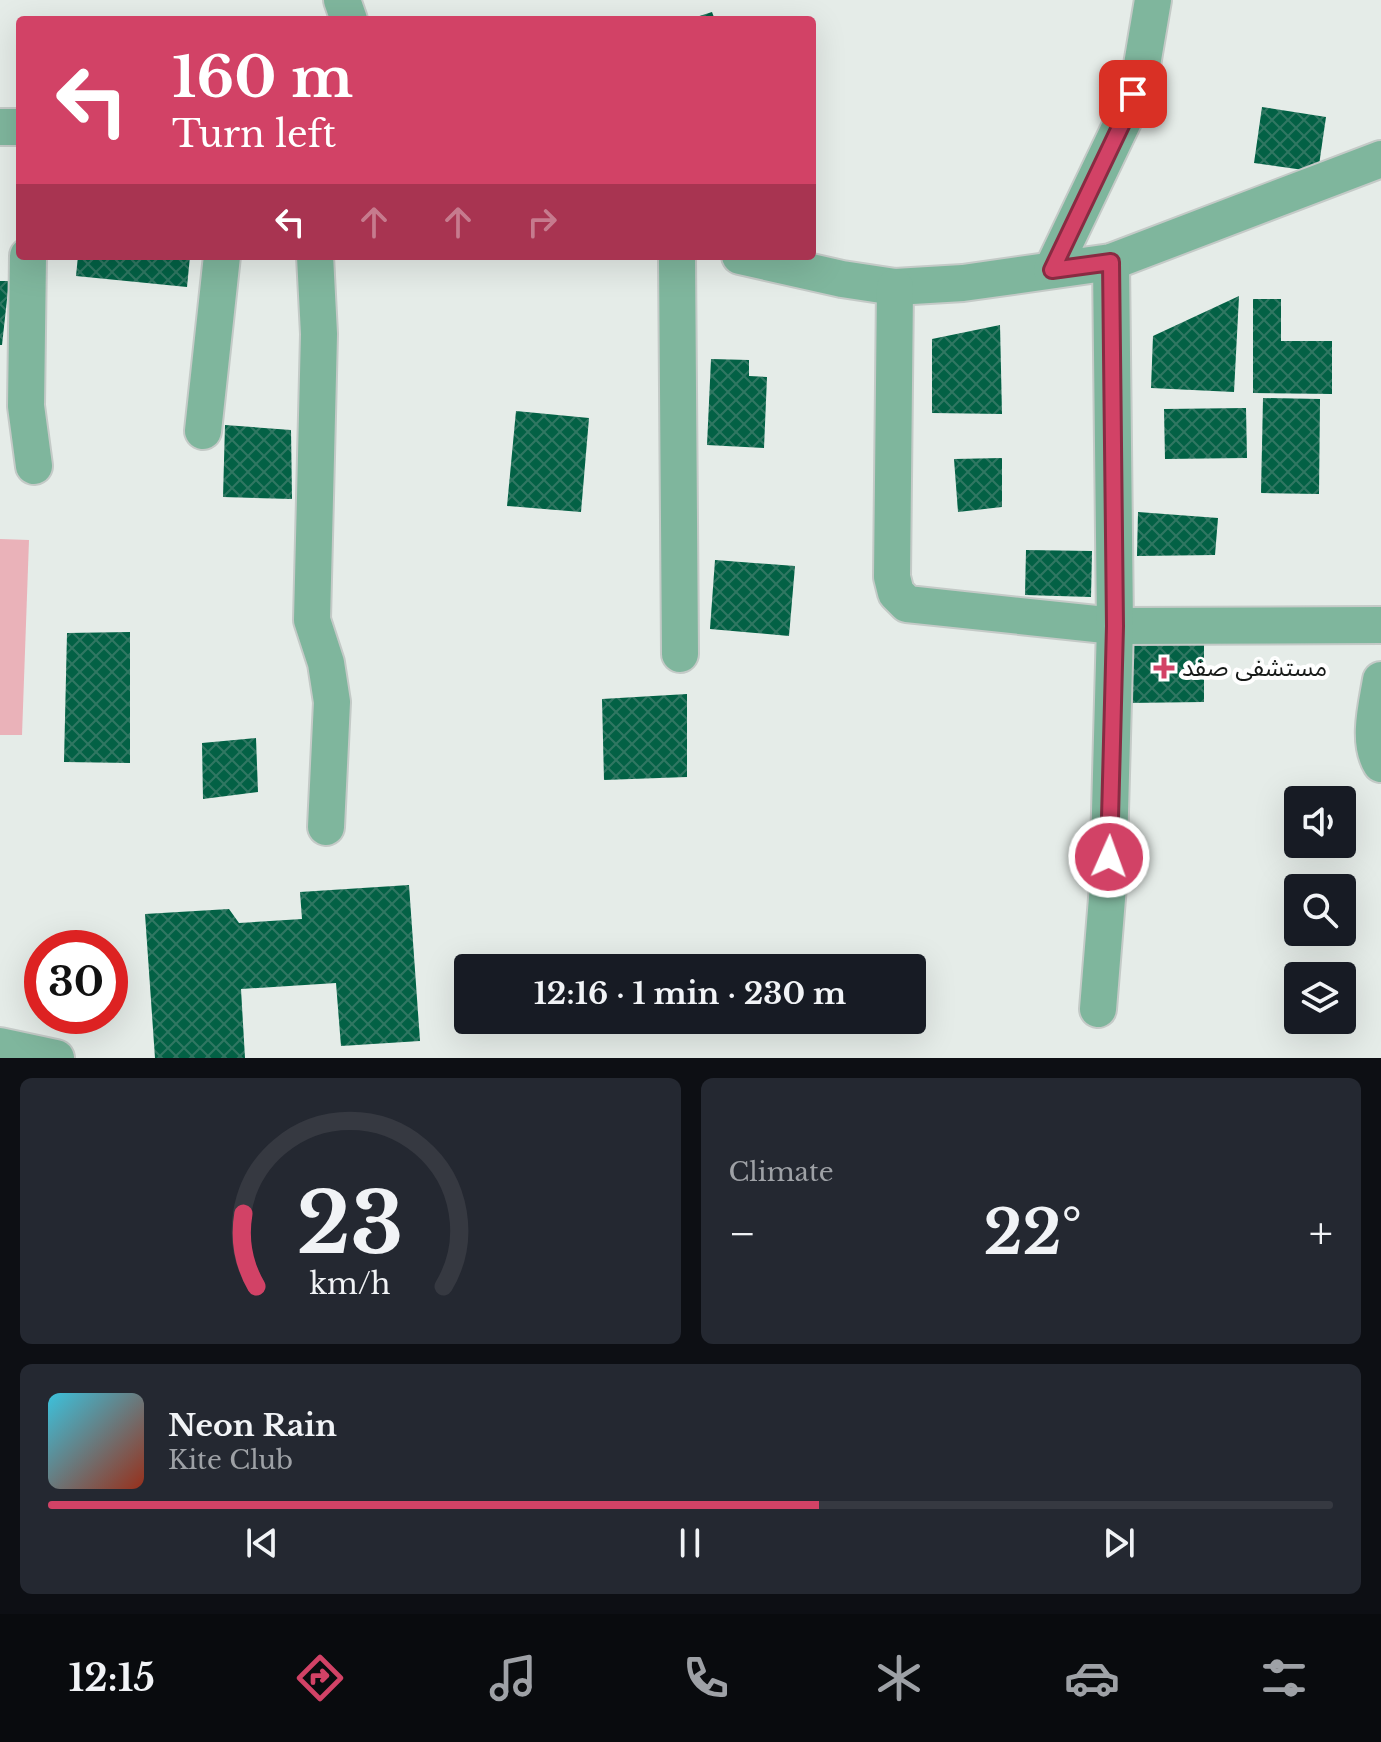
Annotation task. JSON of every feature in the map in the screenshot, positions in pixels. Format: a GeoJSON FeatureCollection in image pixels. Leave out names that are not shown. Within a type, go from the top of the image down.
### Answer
{"type":"FeatureCollection","features":[{"type":"Feature","properties":{"kind":"street"},"geometry":{"type":"LineString","coordinates":[[1052,270],[1125,117],[1141,71],[1153,0]]}},
{"type":"Feature","properties":{"kind":"street"},"geometry":{"type":"LineString","coordinates":[[758,260],[895,287],[963,283],[1111,262],[1381,159]]}},
{"type":"Feature","properties":{"kind":"street"},"geometry":{"type":"LineString","coordinates":[[28,260],[26,406],[34,466]]}},
{"type":"Feature","properties":{"kind":"street"},"geometry":{"type":"LineString","coordinates":[[203,431],[222,260]]}},
{"type":"Feature","properties":{"kind":"street"},"geometry":{"type":"LineString","coordinates":[[315,260],[319,334],[312,620],[326,663],[332,702],[326,827]]}},
{"type":"Feature","properties":{"kind":"street"},"geometry":{"type":"LineString","coordinates":[[677,260],[680,654]]}},
{"type":"Feature","properties":{"kind":"street"},"geometry":{"type":"LineString","coordinates":[[1098,1009],[1108,886],[1115,626],[1111,262]]}},
{"type":"Feature","properties":{"kind":"street"},"geometry":{"type":"LineString","coordinates":[[895,287],[892,577],[896,593],[907,604],[1115,626],[1381,625]]}},
{"type":"Feature","properties":{"kind":"street"},"geometry":{"type":"LineString","coordinates":[[1381,680],[1375,720],[1375,755],[1381,764]]}},
{"type":"Feature","properties":{"kind":"street"},"geometry":{"type":"LineString","coordinates":[[0,1046],[56,1058]]}},
{"type":"Feature","properties":{"kind":"shaded area"},"geometry":{"type":"Polygon","coordinates":[[[0,539],[29,540],[22,735],[0,735],[0,539]]]}},
{"type":"Feature","properties":{"kind":"building"},"geometry":{"type":"Polygon","coordinates":[[[1262,107],[1326,117],[1318,172],[1254,163],[1262,107]]]}},
{"type":"Feature","properties":{"kind":"building"},"geometry":{"type":"Polygon","coordinates":[[[78,260],[190,260],[187,287],[76,276],[78,260]]]}},
{"type":"Feature","properties":{"kind":"building"},"geometry":{"type":"Polygon","coordinates":[[[0,281],[9,281],[2,345],[0,345],[0,281]]]}},
{"type":"Feature","properties":{"kind":"building"},"geometry":{"type":"Polygon","coordinates":[[[1239,296],[1234,392],[1151,388],[1153,336],[1239,296]]]}},
{"type":"Feature","properties":{"kind":"building"},"geometry":{"type":"Polygon","coordinates":[[[1253,299],[1281,299],[1281,341],[1332,341],[1332,394],[1253,393],[1253,299]]]}},
{"type":"Feature","properties":{"kind":"building"},"geometry":{"type":"Polygon","coordinates":[[[1000,325],[1002,414],[932,413],[932,339],[1000,325]]]}},
{"type":"Feature","properties":{"kind":"building"},"geometry":{"type":"Polygon","coordinates":[[[711,359],[749,360],[749,376],[767,377],[764,448],[707,445],[711,359]]]}},
{"type":"Feature","properties":{"kind":"building"},"geometry":{"type":"Polygon","coordinates":[[[1263,398],[1320,399],[1319,494],[1261,493],[1263,398]]]}},
{"type":"Feature","properties":{"kind":"building"},"geometry":{"type":"Polygon","coordinates":[[[1246,408],[1247,458],[1165,459],[1164,409],[1246,408]]]}},
{"type":"Feature","properties":{"kind":"building"},"geometry":{"type":"Polygon","coordinates":[[[516,411],[589,418],[581,512],[507,506],[516,411]]]}},
{"type":"Feature","properties":{"kind":"building"},"geometry":{"type":"Polygon","coordinates":[[[225,425],[291,430],[292,499],[223,497],[225,425]]]}},
{"type":"Feature","properties":{"kind":"building"},"geometry":{"type":"Polygon","coordinates":[[[1002,458],[1002,507],[958,512],[954,459],[1002,458]]]}},
{"type":"Feature","properties":{"kind":"building"},"geometry":{"type":"Polygon","coordinates":[[[1138,512],[1218,518],[1215,555],[1137,556],[1138,512]]]}},
{"type":"Feature","properties":{"kind":"building"},"geometry":{"type":"Polygon","coordinates":[[[1026,550],[1092,551],[1091,597],[1025,595],[1026,550]]]}},
{"type":"Feature","properties":{"kind":"building"},"geometry":{"type":"Polygon","coordinates":[[[715,560],[795,566],[789,636],[710,629],[715,560]]]}},
{"type":"Feature","properties":{"kind":"building"},"geometry":{"type":"Polygon","coordinates":[[[130,632],[130,763],[64,762],[67,633],[130,632]]]}},
{"type":"Feature","properties":{"kind":"building"},"geometry":{"type":"Polygon","coordinates":[[[1127,641],[1204,641],[1204,702],[1127,703],[1127,641]]]}},
{"type":"Feature","properties":{"kind":"building"},"geometry":{"type":"Polygon","coordinates":[[[687,694],[687,777],[604,780],[602,699],[687,694]]]}},
{"type":"Feature","properties":{"kind":"building"},"geometry":{"type":"Polygon","coordinates":[[[256,738],[258,792],[203,799],[202,743],[256,738]]]}},
{"type":"Feature","properties":{"kind":"building"},"geometry":{"type":"Polygon","coordinates":[[[409,885],[420,1041],[341,1046],[336,983],[241,989],[245,1058],[155,1058],[145,914],[229,909],[239,923],[302,919],[300,892],[409,885]]]}},
{"type":"Feature","properties":{"kind":"place","name":"مستشفى صفد"},"geometry":{"type":"Point","coordinates":[1164,668]}},
{"type":"Feature","properties":{"kind":"route"},"geometry":{"type":"LineString","coordinates":[[1109,857],[1115,626],[1111,262],[1052,270],[1133,94]]}}]}
